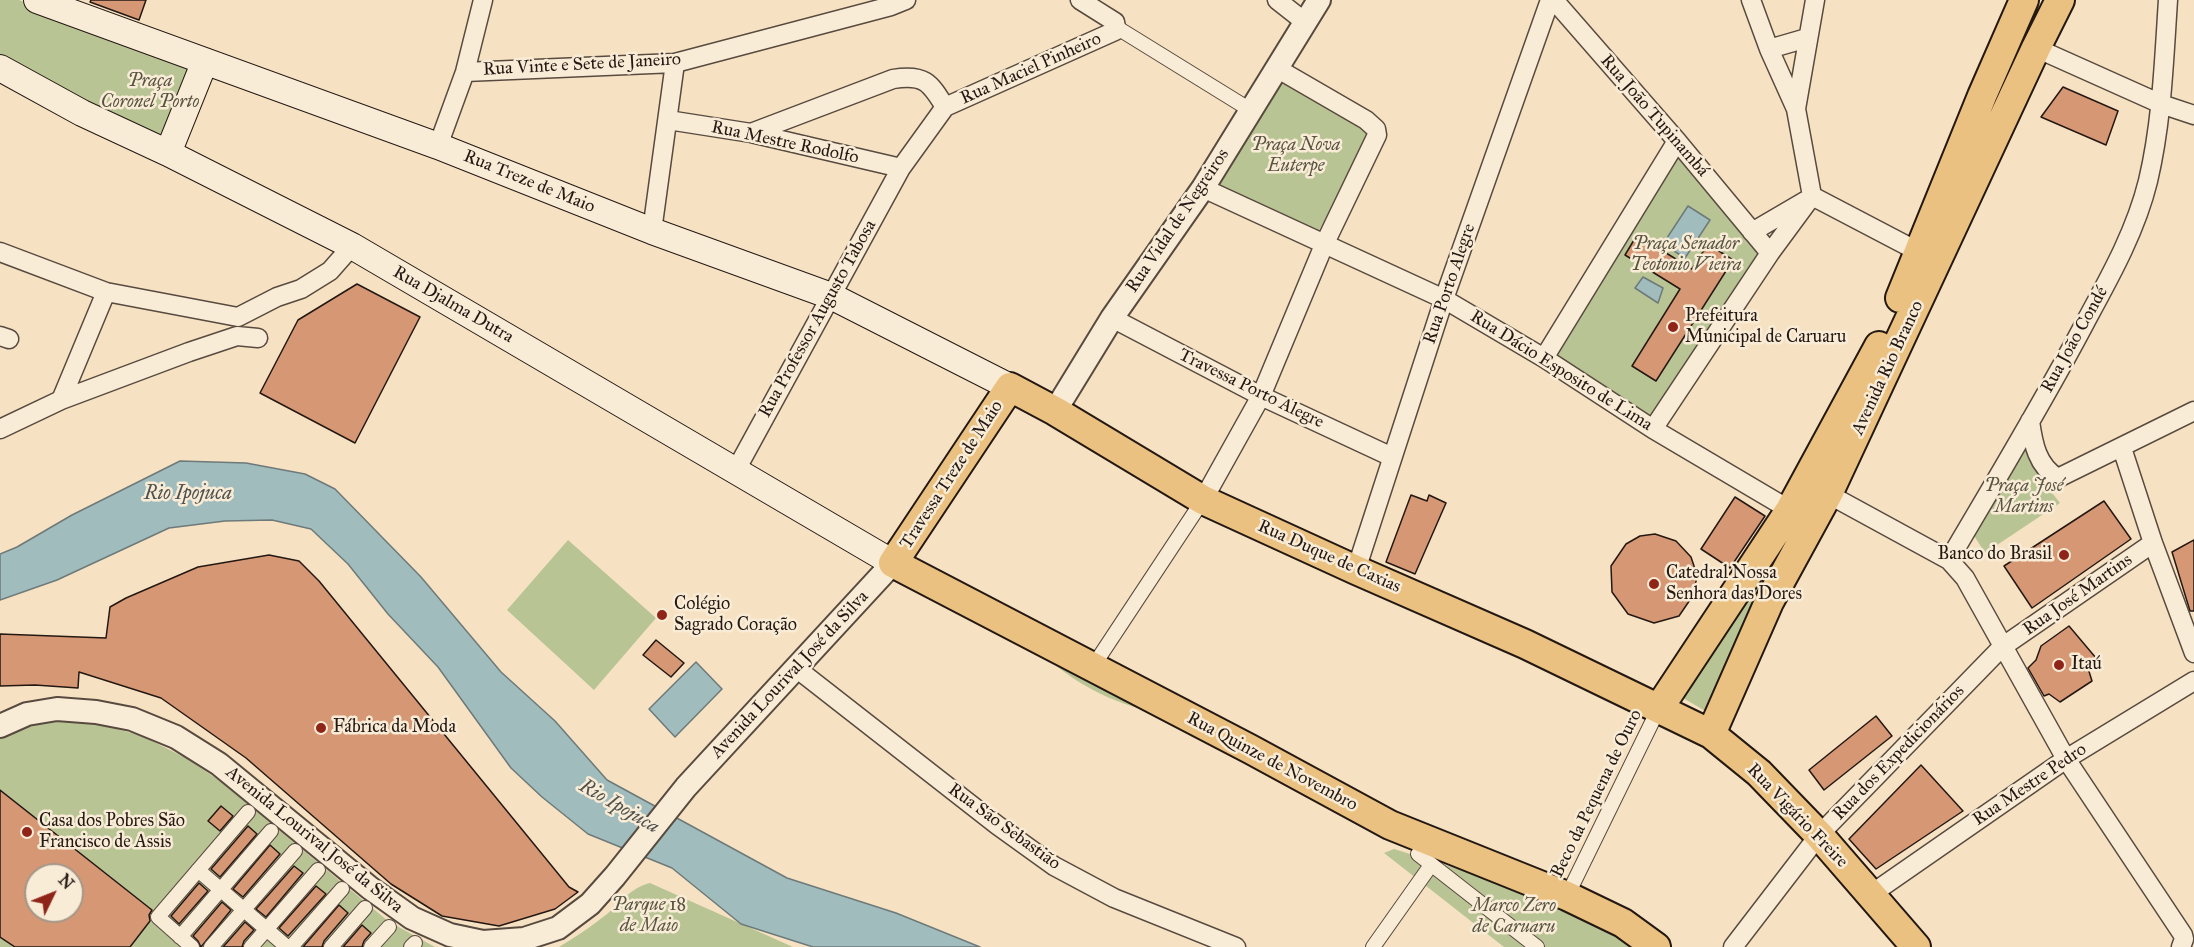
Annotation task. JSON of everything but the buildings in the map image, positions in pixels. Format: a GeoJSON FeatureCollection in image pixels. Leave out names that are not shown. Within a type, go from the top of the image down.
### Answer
{"type":"FeatureCollection","features":[{"type":"Feature","properties":{"kind":"main road","name":"Rua Treze de Maio"},"geometry":{"type":"LineString","coordinates":[[37,0],[438,146],[652,231],[831,296],[1010,387]]}},
{"type":"Feature","properties":{"kind":"main road","name":"Avenida Rio Branco"},"geometry":{"type":"LineString","coordinates":[[1659,708],[1790,510],[1889,326],[1982,96],[2024,0]]}},
{"type":"Feature","properties":{"kind":"main road","name":"Avenida Rio Branco"},"geometry":{"type":"LineString","coordinates":[[1711,735],[1770,602],[1828,494],[2060,0]]}},
{"type":"Feature","properties":{"kind":"main road"},"geometry":{"type":"LineString","coordinates":[[168,153],[205,61]]}},
{"type":"Feature","properties":{"kind":"main road","name":"Rua Djalma Dutra"},"geometry":{"type":"LineString","coordinates":[[0,68],[82,113],[168,153],[352,246],[893,563]]}},
{"type":"Feature","properties":{"kind":"main road","name":"Rua Duque de Caxias"},"geometry":{"type":"LineString","coordinates":[[1010,387],[1055,411],[1203,500],[1525,644],[1659,708]]}},
{"type":"Feature","properties":{"kind":"main road","name":"Travessa Treze de Maio"},"geometry":{"type":"LineString","coordinates":[[893,563],[1010,387]]}},
{"type":"Feature","properties":{"kind":"main road","name":"Rua Quinze de Novembro"},"geometry":{"type":"LineString","coordinates":[[893,563],[1390,825],[1567,896],[1623,923],[1656,947]]}},
{"type":"Feature","properties":{"kind":"main road","name":"Rua Vigário Freire"},"geometry":{"type":"LineString","coordinates":[[1659,708],[1711,735],[1759,773],[1819,835],[1916,947]]}},
{"type":"Feature","properties":{"kind":"street"},"geometry":{"type":"LineString","coordinates":[[438,146],[465,72],[483,0]]}},
{"type":"Feature","properties":{"kind":"street","name":"Rua Vinte e Sete de Janeiro"},"geometry":{"type":"LineString","coordinates":[[465,72],[675,63],[880,9],[906,0]]}},
{"type":"Feature","properties":{"kind":"street"},"geometry":{"type":"LineString","coordinates":[[1080,0],[1109,17],[1115,22],[1116,27],[1252,111]]}},
{"type":"Feature","properties":{"kind":"street"},"geometry":{"type":"LineString","coordinates":[[1277,0],[1305,22]]}},
{"type":"Feature","properties":{"kind":"street","name":"Rua Vidal de Negreiros"},"geometry":{"type":"LineString","coordinates":[[1055,411],[1112,318],[1203,188],[1319,0]]}},
{"type":"Feature","properties":{"kind":"street","name":"Rua João Tupinambá"},"geometry":{"type":"LineString","coordinates":[[1552,0],[1677,141],[1770,253]]}},
{"type":"Feature","properties":{"kind":"street","name":"Rua Porto Alegre"},"geometry":{"type":"LineString","coordinates":[[1356,570],[1444,300],[1552,0]]}},
{"type":"Feature","properties":{"kind":"street"},"geometry":{"type":"LineString","coordinates":[[1653,429],[1770,253],[1812,196],[1796,109],[1769,49],[1751,0]]}},
{"type":"Feature","properties":{"kind":"street"},"geometry":{"type":"LineString","coordinates":[[1796,109],[1815,0]]}},
{"type":"Feature","properties":{"kind":"street","name":"Rua João Condé"},"geometry":{"type":"LineString","coordinates":[[1949,560],[2100,296],[2132,228],[2148,182],[2161,105],[2168,0]]}},
{"type":"Feature","properties":{"kind":"street","name":"Rua Maciel Pinheiro"},"geometry":{"type":"LineString","coordinates":[[901,168],[945,107],[1110,34],[1116,27]]}},
{"type":"Feature","properties":{"kind":"street"},"geometry":{"type":"LineString","coordinates":[[1769,49],[1807,38]]}},
{"type":"Feature","properties":{"kind":"street"},"geometry":{"type":"LineString","coordinates":[[2036,48],[2161,105],[2194,115]]}},
{"type":"Feature","properties":{"kind":"street"},"geometry":{"type":"LineString","coordinates":[[652,231],[675,63]]}},
{"type":"Feature","properties":{"kind":"street"},"geometry":{"type":"LineString","coordinates":[[1092,668],[1203,500],[1261,396],[1324,245],[1376,141],[1376,129],[1366,120],[1278,69]]}},
{"type":"Feature","properties":{"kind":"street"},"geometry":{"type":"LineString","coordinates":[[751,133],[893,79],[909,76],[930,84],[945,107]]}},
{"type":"Feature","properties":{"kind":"street","name":"Rua Mestre Rodolfo"},"geometry":{"type":"LineString","coordinates":[[668,120],[751,133],[901,168]]}},
{"type":"Feature","properties":{"kind":"street"},"geometry":{"type":"LineString","coordinates":[[1544,358],[1677,141]]}},
{"type":"Feature","properties":{"kind":"street","name":"Rua Professor Augusto Tabosa"},"geometry":{"type":"LineString","coordinates":[[736,470],[901,168]]}},
{"type":"Feature","properties":{"kind":"street","name":"Rua Dácio Esposito de Lima"},"geometry":{"type":"LineString","coordinates":[[1203,188],[1444,300],[1544,358],[1653,429],[1790,510]]}},
{"type":"Feature","properties":{"kind":"street"},"geometry":{"type":"LineString","coordinates":[[1812,196],[1919,252]]}},
{"type":"Feature","properties":{"kind":"street"},"geometry":{"type":"LineString","coordinates":[[1752,232],[1812,196]]}},
{"type":"Feature","properties":{"kind":"street"},"geometry":{"type":"LineString","coordinates":[[0,252],[106,292],[238,317],[277,297],[301,289],[330,272],[352,246]]}},
{"type":"Feature","properties":{"kind":"street"},"geometry":{"type":"LineString","coordinates":[[61,400],[106,292]]}},
{"type":"Feature","properties":{"kind":"street","name":"Travessa Porto Alegre"},"geometry":{"type":"LineString","coordinates":[[1112,318],[1261,396],[1392,457]]}},
{"type":"Feature","properties":{"kind":"street"},"geometry":{"type":"LineString","coordinates":[[0,429],[61,400],[189,352],[237,336],[258,338]]}},
{"type":"Feature","properties":{"kind":"street"},"geometry":{"type":"LineString","coordinates":[[2030,421],[2035,449],[2050,474],[2058,478],[2194,411]]}},
{"type":"Feature","properties":{"kind":"street"},"geometry":{"type":"LineString","coordinates":[[2122,448],[2153,543],[2194,653]]}},
{"type":"Feature","properties":{"kind":"street"},"geometry":{"type":"LineString","coordinates":[[1790,510],[1828,494],[1949,560],[1965,578],[2066,759],[2178,927],[2183,943]]}},
{"type":"Feature","properties":{"kind":"street","name":"Rua José Martins"},"geometry":{"type":"LineString","coordinates":[[2002,647],[2153,543]]}},
{"type":"Feature","properties":{"kind":"street","name":"Avenida Lourival José da Silva"},"geometry":{"type":"LineString","coordinates":[[0,726],[27,714],[57,709],[96,712],[132,719],[176,737],[219,764],[370,888],[412,918],[450,935],[483,942],[524,939],[558,928],[590,904],[620,871],[684,789],[893,563]]}},
{"type":"Feature","properties":{"kind":"street","name":"Rua dos Expedicionários"},"geometry":{"type":"LineString","coordinates":[[1733,947],[1819,835],[2002,647]]}},
{"type":"Feature","properties":{"kind":"street","name":"Rua São Sebastião"},"geometry":{"type":"LineString","coordinates":[[796,668],[997,825],[1054,866],[1114,898],[1236,947]]}},
{"type":"Feature","properties":{"kind":"street","name":"Rua Mestre Pedro"},"geometry":{"type":"LineString","coordinates":[[1870,895],[2066,759],[2194,681]]}},
{"type":"Feature","properties":{"kind":"street","name":"Beco da Pequena de Ouro"},"geometry":{"type":"LineString","coordinates":[[1567,896],[1659,708]]}},
{"type":"Feature","properties":{"kind":"street"},"geometry":{"type":"LineString","coordinates":[[192,947],[158,917],[248,812]]}},
{"type":"Feature","properties":{"kind":"street"},"geometry":{"type":"LineString","coordinates":[[180,937],[271,831]]}},
{"type":"Feature","properties":{"kind":"street"},"geometry":{"type":"LineString","coordinates":[[211,947],[295,851]]}},
{"type":"Feature","properties":{"kind":"street"},"geometry":{"type":"LineString","coordinates":[[1418,854],[1537,947]]}},
{"type":"Feature","properties":{"kind":"street"},"geometry":{"type":"LineString","coordinates":[[1373,947],[1431,865]]}},
{"type":"Feature","properties":{"kind":"street"},"geometry":{"type":"LineString","coordinates":[[198,870],[289,947],[342,889]]}},
{"type":"Feature","properties":{"kind":"street"},"geometry":{"type":"LineString","coordinates":[[251,947],[318,870]]}},
{"type":"Feature","properties":{"kind":"street"},"geometry":{"type":"LineString","coordinates":[[331,947],[365,908]]}},
{"type":"Feature","properties":{"kind":"street"},"geometry":{"type":"LineString","coordinates":[[371,947],[388,927]]}},
{"type":"Feature","properties":{"kind":"green space","name":"Praça Coronel Porto"},"geometry":{"type":"Polygon","coordinates":[[[0,0],[19,0],[207,68],[173,151],[0,62],[0,0]]]}},
{"type":"Feature","properties":{"kind":"green space","name":"Praça Nova Euterpe"},"geometry":{"type":"Polygon","coordinates":[[[1279,78],[1373,130],[1316,236],[1212,186],[1279,78]]]}},
{"type":"Feature","properties":{"kind":"green space","name":"Praça Senador Teotonio Vieira"},"geometry":{"type":"Polygon","coordinates":[[[1678,149],[1761,250],[1654,417],[1556,357],[1678,149]]]}},
{"type":"Feature","properties":{"kind":"green space","name":"Praça José Martins"},"geometry":{"type":"Polygon","coordinates":[[[2024,446],[2046,485],[2060,503],[1985,553],[1973,534],[2024,446]]]}},
{"type":"Feature","properties":{"kind":"green space"},"geometry":{"type":"Polygon","coordinates":[[[1814,508],[1714,716],[1676,694],[1789,521],[1814,508]]]}},
{"type":"Feature","properties":{"kind":"green space"},"geometry":{"type":"Polygon","coordinates":[[[568,540],[656,618],[594,690],[507,610],[568,540]]]}},
{"type":"Feature","properties":{"kind":"green space"},"geometry":{"type":"Polygon","coordinates":[[[1033,646],[1162,714],[1125,704],[1093,690],[1063,671],[1033,646]]]}},
{"type":"Feature","properties":{"kind":"green space"},"geometry":{"type":"Polygon","coordinates":[[[55,718],[96,723],[142,736],[186,758],[220,781],[388,921],[435,947],[0,947],[0,736],[55,718]]]}},
{"type":"Feature","properties":{"kind":"green space","name":"Marco Zero de Caruaru"},"geometry":{"type":"Polygon","coordinates":[[[1394,849],[1561,901],[1643,947],[1504,947],[1384,853],[1394,849]]]}},
{"type":"Feature","properties":{"kind":"green space","name":"Parque 18 de Maio"},"geometry":{"type":"Polygon","coordinates":[[[650,883],[793,947],[559,947],[601,918],[632,892],[650,883]]]}},
{"type":"Feature","properties":{"kind":"water"},"geometry":{"type":"Polygon","coordinates":[[[1688,206],[1710,220],[1685,258],[1663,244],[1688,206]]]}},
{"type":"Feature","properties":{"kind":"water"},"geometry":{"type":"Polygon","coordinates":[[[1643,277],[1663,288],[1658,303],[1635,288],[1643,277]]]}},
{"type":"Feature","properties":{"kind":"water","name":"Rio Ipojuca"},"geometry":{"type":"Polygon","coordinates":[[[180,461],[246,463],[305,474],[335,489],[421,577],[501,672],[555,721],[607,780],[787,878],[896,913],[980,947],[813,947],[741,924],[672,868],[588,834],[542,797],[511,768],[438,667],[388,614],[348,564],[311,529],[272,520],[225,521],[169,528],[57,580],[0,600],[0,554],[180,461]]]}},
{"type":"Feature","properties":{"kind":"water"},"geometry":{"type":"Polygon","coordinates":[[[696,662],[722,689],[675,737],[649,709],[696,662]]]}},
{"type":"Feature","properties":{"kind":"place","name":"Prefeitura Municipal de Caruaru"},"geometry":{"type":"Point","coordinates":[1673,327]}},
{"type":"Feature","properties":{"kind":"place","name":"Banco do Brasil"},"geometry":{"type":"Point","coordinates":[2064,555]}},
{"type":"Feature","properties":{"kind":"place","name":"Catedral Nossa Senhora das Dores"},"geometry":{"type":"Point","coordinates":[1654,584]}},
{"type":"Feature","properties":{"kind":"place","name":"Colégio Sagrado Coração"},"geometry":{"type":"Point","coordinates":[662,615]}},
{"type":"Feature","properties":{"kind":"place","name":"Itaú"},"geometry":{"type":"Point","coordinates":[2059,665]}},
{"type":"Feature","properties":{"kind":"place","name":"Fábrica da Moda"},"geometry":{"type":"Point","coordinates":[321,728]}},
{"type":"Feature","properties":{"kind":"place","name":"Casa dos Pobres São Francisco de Assis"},"geometry":{"type":"Point","coordinates":[27,832]}}]}
